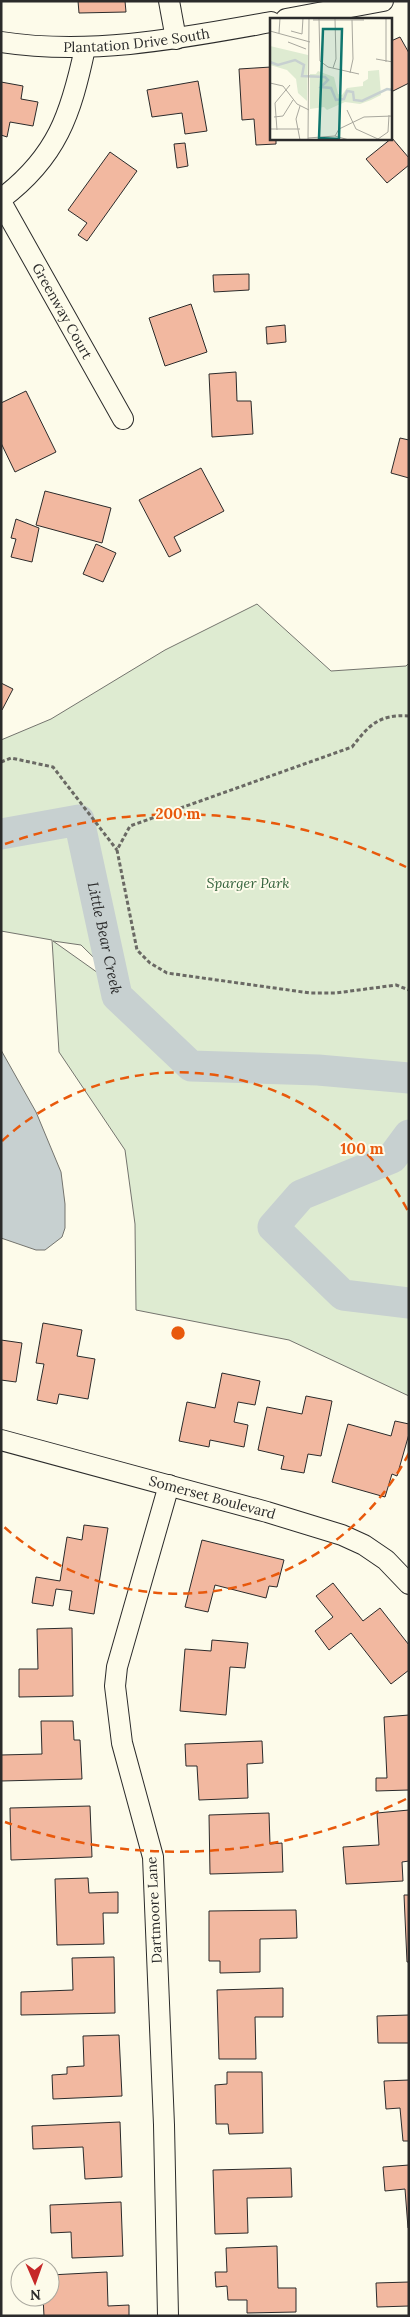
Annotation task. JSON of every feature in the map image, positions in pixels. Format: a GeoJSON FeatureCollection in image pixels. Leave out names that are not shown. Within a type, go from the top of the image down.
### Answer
{"type":"FeatureCollection","features":[{"type":"Feature","properties":{"kind":"street"},"geometry":{"type":"LineString","coordinates":[[170,1],[176,39]]}},
{"type":"Feature","properties":{"kind":"street"},"geometry":{"type":"LineString","coordinates":[[291,18],[383,1]]}},
{"type":"Feature","properties":{"kind":"street","name":"Plantation Drive South"},"geometry":{"type":"LineString","coordinates":[[1,42],[85,48],[176,39],[270,22]]}},
{"type":"Feature","properties":{"kind":"street"},"geometry":{"type":"LineString","coordinates":[[1,201],[26,178],[60,133],[75,96],[85,48]]}},
{"type":"Feature","properties":{"kind":"street","name":"Greenway Court"},"geometry":{"type":"LineString","coordinates":[[1,201],[123,419]]}},
{"type":"Feature","properties":{"kind":"street","name":"Somerset Boulevard"},"geometry":{"type":"LineString","coordinates":[[1,1440],[268,1512],[342,1535],[364,1545],[386,1560],[409,1584]]}},
{"type":"Feature","properties":{"kind":"street","name":"Dartmoore Lane"},"geometry":{"type":"LineString","coordinates":[[168,2316],[164,2126],[153,1857],[122,1743],[115,1686],[117,1667],[169,1485]]}},
{"type":"Feature","properties":{"kind":"path"},"geometry":{"type":"LineString","coordinates":[[117,850],[130,826],[352,747],[364,730],[378,719],[409,716]]}},
{"type":"Feature","properties":{"kind":"path"},"geometry":{"type":"LineString","coordinates":[[1,762],[11,758],[54,767],[117,850],[138,950],[150,963],[167,973],[310,993],[336,993],[396,985],[409,990]]}},
{"type":"Feature","properties":{"kind":"green space","name":"Sparger Park"},"geometry":{"type":"Polygon","coordinates":[[[257,604],[331,671],[406,666],[409,663],[409,1396],[289,1340],[136,1310],[135,1224],[125,1150],[59,1052],[52,940],[1,931],[1,740],[51,719],[165,650],[257,604]],[[53,941],[139,1002],[81,945],[53,941]]]}},
{"type":"Feature","properties":{"kind":"shaded area"},"geometry":{"type":"Polygon","coordinates":[[[1,1050],[36,1112],[61,1172],[65,1204],[65,1228],[62,1237],[45,1250],[36,1250],[1,1238],[1,1050]]]}},
{"type":"Feature","properties":{"kind":"building"},"geometry":{"type":"Polygon","coordinates":[[[78,1],[125,1],[126,12],[79,13],[78,1]]]}},
{"type":"Feature","properties":{"kind":"building"},"geometry":{"type":"Polygon","coordinates":[[[400,37],[409,53],[409,83],[392,92],[392,41],[400,37]]]}},
{"type":"Feature","properties":{"kind":"building"},"geometry":{"type":"Polygon","coordinates":[[[270,67],[270,140],[276,140],[276,144],[256,145],[254,119],[242,120],[239,69],[270,67]]]}},
{"type":"Feature","properties":{"kind":"building"},"geometry":{"type":"Polygon","coordinates":[[[198,81],[207,131],[185,134],[182,113],[152,117],[147,90],[198,81]]]}},
{"type":"Feature","properties":{"kind":"building"},"geometry":{"type":"Polygon","coordinates":[[[1,82],[23,86],[21,99],[38,102],[33,126],[10,122],[7,137],[1,135],[1,82]]]}},
{"type":"Feature","properties":{"kind":"building"},"geometry":{"type":"Polygon","coordinates":[[[392,138],[409,158],[409,165],[387,183],[366,159],[392,140],[392,138]]]}},
{"type":"Feature","properties":{"kind":"building"},"geometry":{"type":"Polygon","coordinates":[[[185,143],[188,166],[177,168],[174,144],[185,143]]]}},
{"type":"Feature","properties":{"kind":"building"},"geometry":{"type":"Polygon","coordinates":[[[110,152],[137,171],[87,241],[78,235],[87,223],[68,210],[110,152]]]}},
{"type":"Feature","properties":{"kind":"building"},"geometry":{"type":"Polygon","coordinates":[[[249,274],[249,290],[214,292],[213,275],[249,274]]]}},
{"type":"Feature","properties":{"kind":"building"},"geometry":{"type":"Polygon","coordinates":[[[191,304],[207,352],[165,366],[149,318],[191,304]]]}},
{"type":"Feature","properties":{"kind":"building"},"geometry":{"type":"Polygon","coordinates":[[[285,325],[286,342],[267,344],[266,327],[285,325]]]}},
{"type":"Feature","properties":{"kind":"building"},"geometry":{"type":"Polygon","coordinates":[[[236,372],[237,401],[251,401],[253,434],[212,437],[209,374],[236,372]]]}},
{"type":"Feature","properties":{"kind":"building"},"geometry":{"type":"Polygon","coordinates":[[[26,391],[56,452],[15,472],[1,443],[1,403],[26,391]]]}},
{"type":"Feature","properties":{"kind":"building"},"geometry":{"type":"Polygon","coordinates":[[[400,438],[409,440],[409,478],[391,473],[400,438]]]}},
{"type":"Feature","properties":{"kind":"building"},"geometry":{"type":"Polygon","coordinates":[[[201,468],[224,511],[174,537],[181,551],[169,557],[139,500],[201,468]]]}},
{"type":"Feature","properties":{"kind":"building"},"geometry":{"type":"Polygon","coordinates":[[[45,491],[111,508],[102,543],[36,525],[45,491]]]}},
{"type":"Feature","properties":{"kind":"building"},"geometry":{"type":"Polygon","coordinates":[[[16,519],[39,528],[32,562],[11,557],[16,539],[11,538],[16,519]]]}},
{"type":"Feature","properties":{"kind":"building"},"geometry":{"type":"Polygon","coordinates":[[[96,544],[116,553],[103,582],[83,574],[96,544]]]}},
{"type":"Feature","properties":{"kind":"building"},"geometry":{"type":"Polygon","coordinates":[[[1,683],[13,689],[2,710],[1,710],[1,683]]]}},
{"type":"Feature","properties":{"kind":"building"},"geometry":{"type":"Polygon","coordinates":[[[43,1323],[82,1330],[77,1356],[95,1359],[88,1399],[59,1394],[57,1404],[37,1400],[44,1364],[36,1363],[43,1323]]]}},
{"type":"Feature","properties":{"kind":"building"},"geometry":{"type":"Polygon","coordinates":[[[1,1340],[22,1343],[16,1382],[1,1380],[1,1340]]]}},
{"type":"Feature","properties":{"kind":"building"},"geometry":{"type":"Polygon","coordinates":[[[222,1373],[260,1381],[255,1405],[238,1402],[234,1422],[248,1425],[244,1447],[210,1440],[209,1447],[179,1441],[187,1402],[215,1408],[222,1373]]]}},
{"type":"Feature","properties":{"kind":"building"},"geometry":{"type":"Polygon","coordinates":[[[306,1396],[332,1401],[321,1456],[308,1454],[304,1473],[281,1469],[284,1456],[258,1450],[267,1407],[302,1414],[306,1396]]]}},
{"type":"Feature","properties":{"kind":"building"},"geometry":{"type":"Polygon","coordinates":[[[395,1421],[409,1424],[409,1434],[397,1476],[392,1474],[385,1497],[332,1482],[348,1424],[391,1436],[395,1421]]]}},
{"type":"Feature","properties":{"kind":"building"},"geometry":{"type":"Polygon","coordinates":[[[84,1525],[108,1528],[94,1614],[69,1610],[72,1591],[56,1589],[53,1606],[32,1603],[36,1577],[60,1581],[67,1537],[82,1540],[84,1525]]]}},
{"type":"Feature","properties":{"kind":"building"},"geometry":{"type":"Polygon","coordinates":[[[202,1540],[284,1560],[277,1587],[269,1586],[266,1598],[215,1585],[208,1612],[185,1607],[202,1540]]]}},
{"type":"Feature","properties":{"kind":"building"},"geometry":{"type":"Polygon","coordinates":[[[333,1583],[363,1621],[380,1608],[409,1645],[409,1670],[391,1684],[351,1633],[329,1650],[315,1631],[333,1617],[316,1596],[333,1583]]]}},
{"type":"Feature","properties":{"kind":"building"},"geometry":{"type":"Polygon","coordinates":[[[72,1628],[73,1696],[19,1697],[19,1669],[38,1669],[37,1629],[72,1628]]]}},
{"type":"Feature","properties":{"kind":"building"},"geometry":{"type":"Polygon","coordinates":[[[212,1640],[248,1643],[245,1668],[230,1667],[226,1715],[180,1711],[185,1649],[211,1651],[212,1640]]]}},
{"type":"Feature","properties":{"kind":"building"},"geometry":{"type":"Polygon","coordinates":[[[409,1715],[409,1790],[376,1791],[376,1778],[387,1778],[384,1717],[409,1715]]]}},
{"type":"Feature","properties":{"kind":"building"},"geometry":{"type":"Polygon","coordinates":[[[41,1721],[73,1721],[74,1740],[80,1740],[82,1779],[1,1781],[1,1755],[42,1754],[41,1721]]]}},
{"type":"Feature","properties":{"kind":"building"},"geometry":{"type":"Polygon","coordinates":[[[262,1741],[263,1763],[247,1764],[248,1798],[199,1800],[197,1766],[186,1766],[185,1744],[262,1741]]]}},
{"type":"Feature","properties":{"kind":"building"},"geometry":{"type":"Polygon","coordinates":[[[90,1806],[92,1857],[11,1860],[10,1808],[90,1806]]]}},
{"type":"Feature","properties":{"kind":"building"},"geometry":{"type":"Polygon","coordinates":[[[409,1810],[409,1861],[402,1862],[403,1881],[346,1884],[343,1847],[379,1845],[377,1813],[409,1810]]]}},
{"type":"Feature","properties":{"kind":"building"},"geometry":{"type":"Polygon","coordinates":[[[269,1813],[270,1844],[282,1843],[283,1872],[210,1874],[209,1815],[269,1813]]]}},
{"type":"Feature","properties":{"kind":"building"},"geometry":{"type":"Polygon","coordinates":[[[88,1878],[89,1893],[118,1892],[118,1913],[103,1913],[104,1944],[57,1945],[55,1879],[88,1878]]]}},
{"type":"Feature","properties":{"kind":"building"},"geometry":{"type":"Polygon","coordinates":[[[404,1895],[409,1895],[409,1962],[407,1962],[404,1895]]]}},
{"type":"Feature","properties":{"kind":"building"},"geometry":{"type":"Polygon","coordinates":[[[296,1910],[297,1938],[260,1939],[260,1972],[220,1973],[220,1961],[209,1961],[209,1911],[296,1910]]]}},
{"type":"Feature","properties":{"kind":"building"},"geometry":{"type":"Polygon","coordinates":[[[114,1957],[115,2013],[21,2015],[21,1992],[73,1990],[72,1958],[114,1957]]]}},
{"type":"Feature","properties":{"kind":"building"},"geometry":{"type":"Polygon","coordinates":[[[283,1988],[283,2017],[255,2017],[256,2059],[219,2059],[217,1990],[283,1988]]]}},
{"type":"Feature","properties":{"kind":"building"},"geometry":{"type":"Polygon","coordinates":[[[409,2015],[409,2043],[378,2043],[377,2016],[409,2015]]]}},
{"type":"Feature","properties":{"kind":"building"},"geometry":{"type":"Polygon","coordinates":[[[119,2035],[122,2096],[53,2099],[52,2075],[67,2074],[67,2067],[84,2066],[83,2036],[119,2035]]]}},
{"type":"Feature","properties":{"kind":"building"},"geometry":{"type":"Polygon","coordinates":[[[227,2072],[262,2072],[263,2133],[229,2134],[228,2124],[216,2124],[215,2085],[227,2084],[227,2072]]]}},
{"type":"Feature","properties":{"kind":"building"},"geometry":{"type":"Polygon","coordinates":[[[409,2080],[409,2141],[403,2141],[400,2108],[386,2109],[384,2081],[409,2080]]]}},
{"type":"Feature","properties":{"kind":"building"},"geometry":{"type":"Polygon","coordinates":[[[120,2122],[122,2177],[85,2179],[83,2147],[33,2149],[32,2126],[120,2122]]]}},
{"type":"Feature","properties":{"kind":"building"},"geometry":{"type":"Polygon","coordinates":[[[409,2165],[408,2228],[405,2189],[385,2191],[383,2167],[409,2165]]]}},
{"type":"Feature","properties":{"kind":"building"},"geometry":{"type":"Polygon","coordinates":[[[291,2168],[292,2197],[247,2198],[248,2233],[215,2234],[213,2170],[291,2168]]]}},
{"type":"Feature","properties":{"kind":"building"},"geometry":{"type":"Polygon","coordinates":[[[121,2202],[123,2256],[72,2258],[71,2232],[51,2233],[50,2205],[121,2202]]]}},
{"type":"Feature","properties":{"kind":"building"},"geometry":{"type":"Polygon","coordinates":[[[277,2246],[278,2288],[296,2288],[296,2312],[247,2313],[247,2300],[228,2300],[227,2286],[216,2287],[215,2272],[227,2272],[226,2248],[277,2246]]]}},
{"type":"Feature","properties":{"kind":"building"},"geometry":{"type":"Polygon","coordinates":[[[107,2272],[108,2306],[129,2305],[129,2316],[44,2316],[44,2307],[60,2307],[60,2274],[107,2272]]]}},
{"type":"Feature","properties":{"kind":"building"},"geometry":{"type":"Polygon","coordinates":[[[409,2282],[409,2306],[377,2307],[376,2283],[409,2282]]]}},
{"type":"Feature","properties":{"kind":"waterway","name":"Little Bear Creek"},"geometry":{"type":"LineString","coordinates":[[1,834],[79,820],[117,996],[191,1066],[318,1070],[409,1078]]}},
{"type":"Feature","properties":{"kind":"waterway","name":"Little Bear Creek"},"geometry":{"type":"LineString","coordinates":[[409,1135],[392,1158],[301,1195],[273,1227],[343,1295],[409,1303]]}}]}
